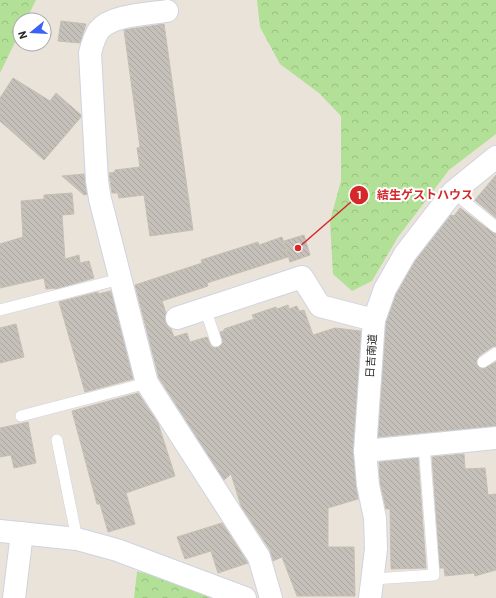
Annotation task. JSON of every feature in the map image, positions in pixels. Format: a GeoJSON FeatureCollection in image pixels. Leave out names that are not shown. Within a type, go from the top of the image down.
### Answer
{"type":"FeatureCollection","features":[{"type":"Feature","properties":{"kind":"street"},"geometry":{"type":"LineString","coordinates":[[167,11],[108,22],[93,40],[90,53],[97,181],[120,279],[147,383],[259,557],[271,598]]}},
{"type":"Feature","properties":{"kind":"street","name":"日吉南道"},"geometry":{"type":"LineString","coordinates":[[372,588],[376,549],[375,518],[368,485],[364,452],[374,320],[385,289],[398,265],[452,192],[496,157]]}},
{"type":"Feature","properties":{"kind":"street"},"geometry":{"type":"LineString","coordinates":[[177,318],[302,277],[320,306],[374,320]]}},
{"type":"Feature","properties":{"kind":"street"},"geometry":{"type":"LineString","coordinates":[[364,452],[496,438]]}},
{"type":"Feature","properties":{"kind":"street"},"geometry":{"type":"LineString","coordinates":[[0,531],[77,539],[117,550],[245,598]]}},
{"type":"Feature","properties":{"kind":"street"},"geometry":{"type":"LineString","coordinates":[[14,598],[22,533]]}},
{"type":"Feature","properties":{"kind":"lane"},"geometry":{"type":"LineString","coordinates":[[452,192],[496,227]]}},
{"type":"Feature","properties":{"kind":"lane"},"geometry":{"type":"LineString","coordinates":[[0,310],[120,279]]}},
{"type":"Feature","properties":{"kind":"lane"},"geometry":{"type":"LineString","coordinates":[[205,308],[216,341]]}},
{"type":"Feature","properties":{"kind":"lane"},"geometry":{"type":"LineString","coordinates":[[483,362],[496,353]]}},
{"type":"Feature","properties":{"kind":"lane"},"geometry":{"type":"LineString","coordinates":[[22,416],[147,383]]}},
{"type":"Feature","properties":{"kind":"lane"},"geometry":{"type":"LineString","coordinates":[[57,440],[77,539]]}},
{"type":"Feature","properties":{"kind":"lane"},"geometry":{"type":"LineString","coordinates":[[372,588],[434,575],[424,445]]}},
{"type":"Feature","properties":{"kind":"green space"},"geometry":{"type":"Polygon","coordinates":[[[0,0],[36,0],[30,12],[12,12],[12,48],[0,73],[0,0]]]}},
{"type":"Feature","properties":{"kind":"green space"},"geometry":{"type":"Polygon","coordinates":[[[257,0],[496,0],[496,134],[449,170],[398,237],[372,281],[352,291],[333,274],[330,221],[341,181],[341,116],[319,93],[280,64],[260,27],[257,0]]]}},
{"type":"Feature","properties":{"kind":"green space"},"geometry":{"type":"Polygon","coordinates":[[[137,572],[165,574],[213,598],[134,598],[137,572]]]}},
{"type":"Feature","properties":{"kind":"building"},"geometry":{"type":"Polygon","coordinates":[[[61,21],[86,24],[80,43],[58,41],[61,21]]]}},
{"type":"Feature","properties":{"kind":"building"},"geometry":{"type":"Polygon","coordinates":[[[164,24],[193,230],[150,236],[144,195],[119,198],[118,193],[112,193],[109,173],[115,172],[115,170],[140,167],[137,148],[140,147],[124,30],[164,24]]]}},
{"type":"Feature","properties":{"kind":"building"},"geometry":{"type":"Polygon","coordinates":[[[13,78],[50,101],[56,93],[81,115],[81,117],[44,160],[0,121],[0,98],[13,78]]]}},
{"type":"Feature","properties":{"kind":"building"},"geometry":{"type":"Polygon","coordinates":[[[84,174],[87,194],[84,195],[62,176],[84,174]]]}},
{"type":"Feature","properties":{"kind":"building"},"geometry":{"type":"Polygon","coordinates":[[[496,175],[496,218],[475,200],[496,175]]]}},
{"type":"Feature","properties":{"kind":"building"},"geometry":{"type":"Polygon","coordinates":[[[72,193],[74,214],[62,215],[65,259],[79,255],[80,263],[89,261],[94,278],[55,289],[46,289],[44,278],[0,288],[0,244],[23,237],[21,201],[44,199],[44,195],[72,193]]]}},
{"type":"Feature","properties":{"kind":"building"},"geometry":{"type":"Polygon","coordinates":[[[460,208],[496,234],[496,346],[479,356],[476,362],[478,366],[483,369],[496,362],[496,426],[378,437],[386,323],[396,294],[415,261],[451,215],[454,216],[460,208]]]}},
{"type":"Feature","properties":{"kind":"building"},"geometry":{"type":"Polygon","coordinates":[[[304,235],[310,255],[290,262],[284,241],[304,235]]]}},
{"type":"Feature","properties":{"kind":"building"},"geometry":{"type":"Polygon","coordinates":[[[282,237],[288,257],[207,283],[208,286],[162,301],[166,313],[165,322],[171,329],[174,337],[187,333],[190,342],[207,337],[211,346],[215,348],[219,347],[223,343],[220,332],[224,331],[224,329],[254,319],[252,315],[276,307],[277,309],[288,305],[289,309],[297,306],[299,311],[304,310],[313,335],[335,328],[361,331],[353,450],[358,499],[328,508],[328,547],[354,547],[355,596],[297,596],[282,557],[273,561],[270,550],[241,506],[231,474],[224,480],[159,378],[135,285],[202,263],[201,260],[258,242],[259,245],[282,237]]]}},
{"type":"Feature","properties":{"kind":"building"},"geometry":{"type":"Polygon","coordinates":[[[111,291],[133,379],[85,392],[59,302],[98,292],[98,294],[111,291]]]}},
{"type":"Feature","properties":{"kind":"building"},"geometry":{"type":"Polygon","coordinates":[[[16,324],[24,357],[0,363],[0,328],[16,324]]]}},
{"type":"Feature","properties":{"kind":"building"},"geometry":{"type":"Polygon","coordinates":[[[138,393],[158,423],[175,476],[126,493],[135,524],[108,532],[100,504],[97,504],[72,411],[138,393]]]}},
{"type":"Feature","properties":{"kind":"building"},"geometry":{"type":"Polygon","coordinates":[[[28,422],[36,463],[14,468],[11,455],[0,457],[0,428],[28,422]]]}},
{"type":"Feature","properties":{"kind":"building"},"geometry":{"type":"Polygon","coordinates":[[[464,454],[465,469],[485,468],[488,495],[496,494],[496,570],[475,576],[474,573],[445,576],[444,568],[440,568],[432,457],[464,454]]]}},
{"type":"Feature","properties":{"kind":"building"},"geometry":{"type":"Polygon","coordinates":[[[418,458],[426,568],[391,569],[390,509],[386,509],[380,483],[379,462],[418,458]]]}},
{"type":"Feature","properties":{"kind":"building"},"geometry":{"type":"Polygon","coordinates":[[[222,523],[248,563],[218,573],[211,551],[185,559],[177,537],[222,523]]]}},
{"type":"Feature","properties":{"kind":"place","name":"結生ゲストハウス"},"geometry":{"type":"Point","coordinates":[298,248]}}]}
